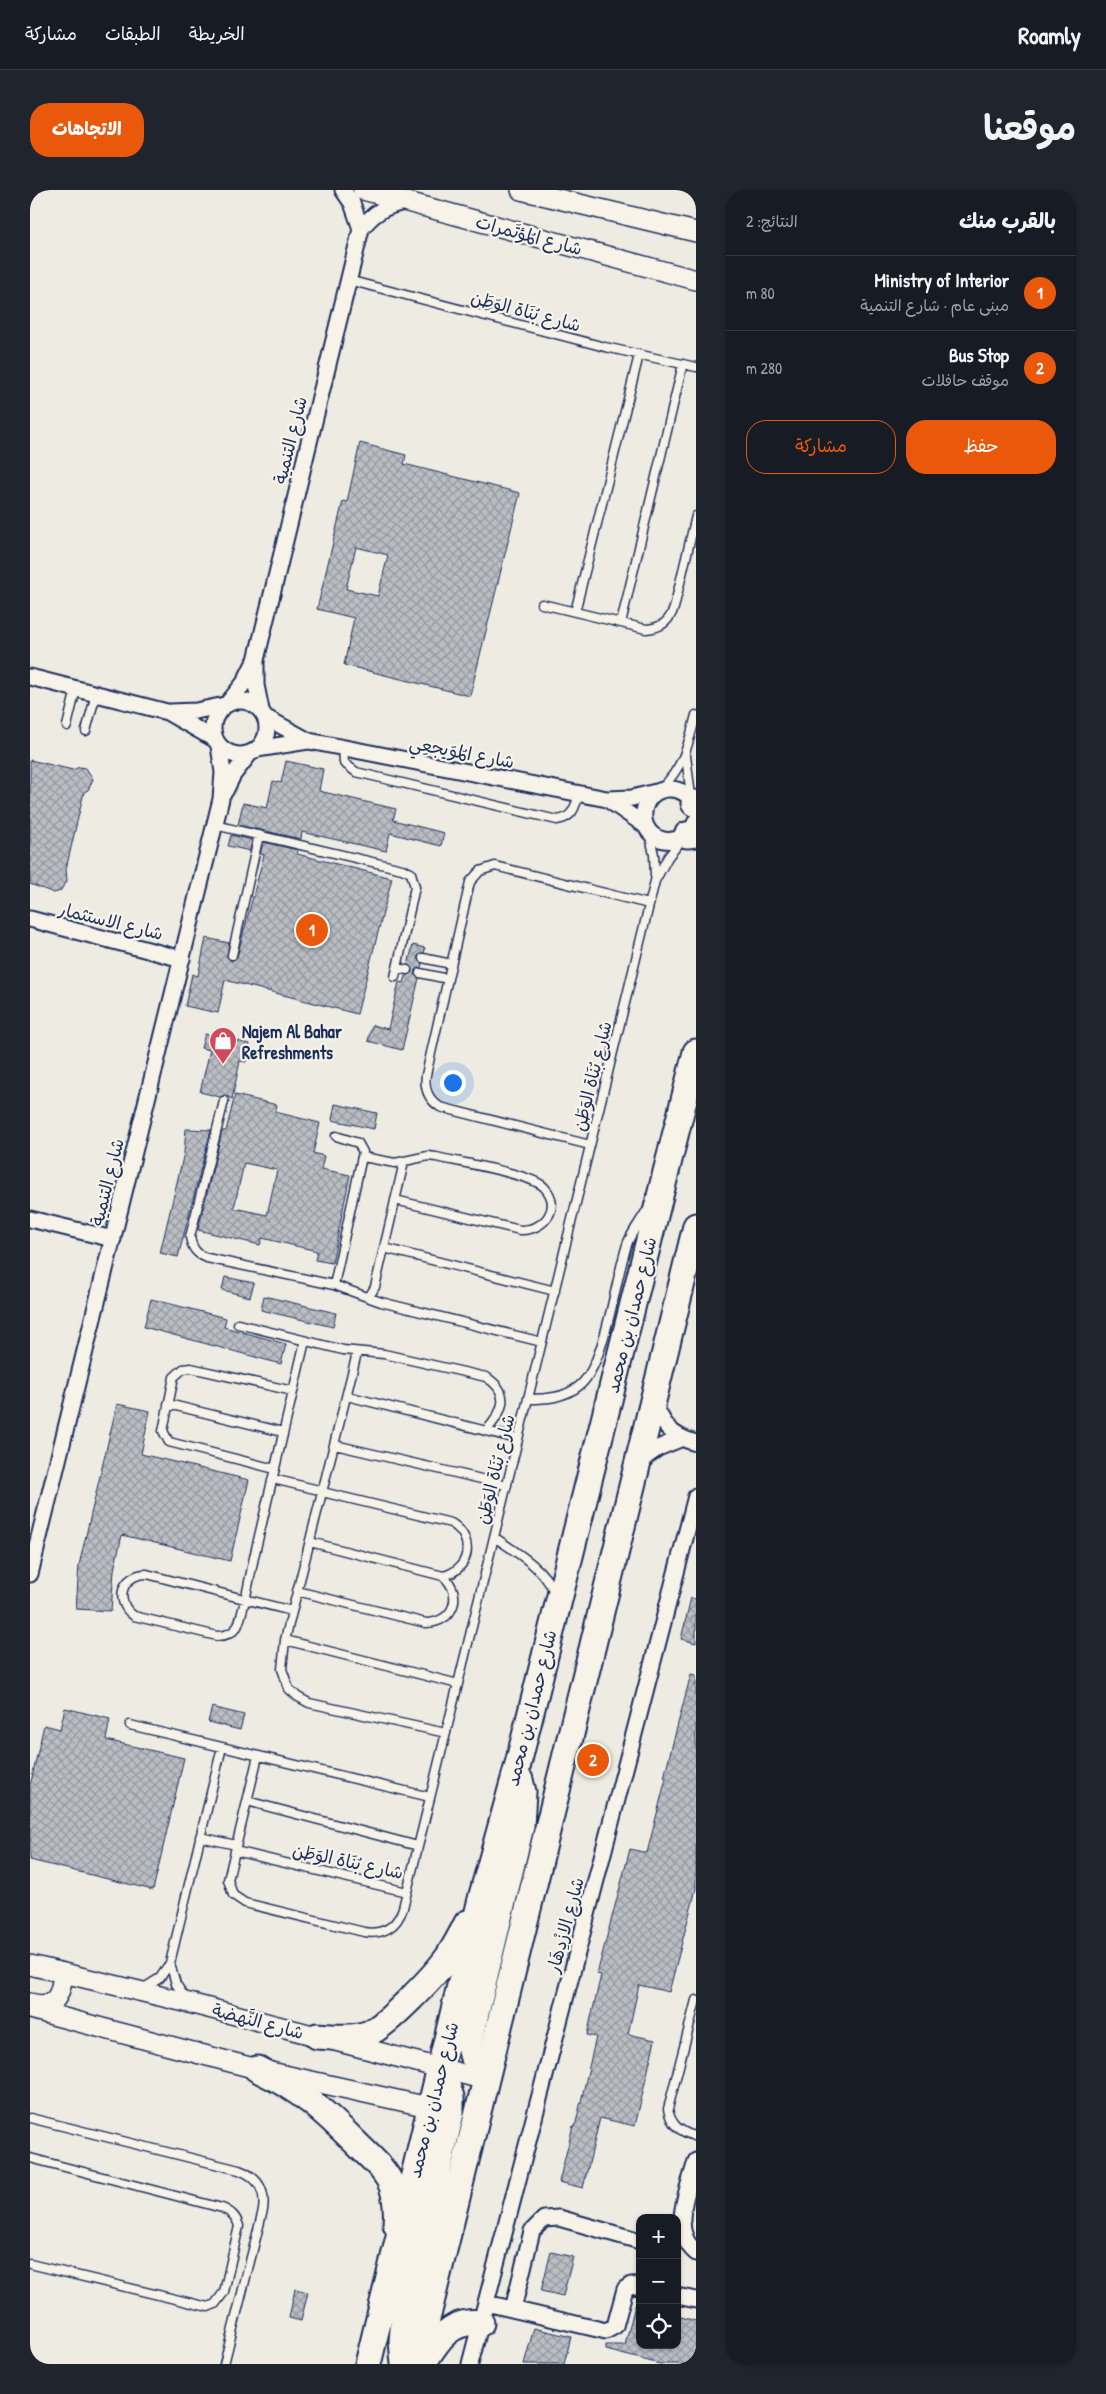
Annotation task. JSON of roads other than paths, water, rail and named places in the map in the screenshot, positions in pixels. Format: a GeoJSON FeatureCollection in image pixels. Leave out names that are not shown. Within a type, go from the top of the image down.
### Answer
{"type":"FeatureCollection","features":[{"type":"Feature","properties":{"kind":"main road","name":"شارع حمدان بن محمد"},"geometry":{"type":"LineString","coordinates":[[368,2364],[389,2281],[441,2110],[441,2068],[482,1895],[517,1768],[696,1052]]}},
{"type":"Feature","properties":{"kind":"main road"},"geometry":{"type":"LineString","coordinates":[[416,2364],[696,1226]]}},
{"type":"Feature","properties":{"kind":"main road"},"geometry":{"type":"LineString","coordinates":[[493,2051],[479,2058],[472,2055],[469,2042],[521,1826],[523,1792],[517,1768]]}},
{"type":"Feature","properties":{"kind":"main road"},"geometry":{"type":"LineString","coordinates":[[316,2036],[356,2037],[367,2034],[384,2023],[447,1958],[482,1895]]}},
{"type":"Feature","properties":{"kind":"main road"},"geometry":{"type":"LineString","coordinates":[[257,2069],[283,2082],[312,2101],[381,2168],[392,2186],[396,2206],[396,2223],[389,2281]]}},
{"type":"Feature","properties":{"kind":"main road"},"geometry":{"type":"LineString","coordinates":[[404,2364],[402,2341],[404,2318],[441,2110]]}},
{"type":"Feature","properties":{"kind":"main road"},"geometry":{"type":"LineString","coordinates":[[423,2364],[445,2332],[484,2313]]}},
{"type":"Feature","properties":{"kind":"street"},"geometry":{"type":"LineString","coordinates":[[343,190],[352,203],[361,229]]}},
{"type":"Feature","properties":{"kind":"street","name":"شارع المُؤتَمرات"},"geometry":{"type":"LineString","coordinates":[[363,190],[696,280]]}},
{"type":"Feature","properties":{"kind":"street"},"geometry":{"type":"LineString","coordinates":[[522,190],[696,232]]}},
{"type":"Feature","properties":{"kind":"street"},"geometry":{"type":"LineString","coordinates":[[361,229],[380,210],[405,202]]}},
{"type":"Feature","properties":{"kind":"street","name":"شارع التنمية"},"geometry":{"type":"LineString","coordinates":[[263,714],[256,685],[256,660],[361,229]]}},
{"type":"Feature","properties":{"kind":"street","name":"شارع التنمية"},"geometry":{"type":"LineString","coordinates":[[227,704],[244,683],[256,660]]}},
{"type":"Feature","properties":{"kind":"street"},"geometry":{"type":"LineString","coordinates":[[30,677],[166,712],[196,711],[246,701],[263,714],[266,734],[254,751],[234,754],[166,712]]}},
{"type":"Feature","properties":{"kind":"street"},"geometry":{"type":"LineString","coordinates":[[218,743],[214,721],[227,704]]}},
{"type":"Feature","properties":{"kind":"street","name":"شارع المُوَيجعِي"},"geometry":{"type":"LineString","coordinates":[[263,714],[309,741],[343,748],[607,799],[632,798],[658,791]]}},
{"type":"Feature","properties":{"kind":"street","name":"شارع المُوَيجعِي"},"geometry":{"type":"LineString","coordinates":[[254,751],[309,741]]}},
{"type":"Feature","properties":{"kind":"street","name":"شارع التنمية"},"geometry":{"type":"LineString","coordinates":[[30,1573],[221,799],[223,772],[218,743]]}},
{"type":"Feature","properties":{"kind":"street","name":"شارع التنمية"},"geometry":{"type":"LineString","coordinates":[[221,799],[233,774],[254,751]]}},
{"type":"Feature","properties":{"kind":"street"},"geometry":{"type":"LineString","coordinates":[[677,789],[693,818],[670,841],[662,840],[647,827],[644,811],[651,797],[658,791],[677,789]]}},
{"type":"Feature","properties":{"kind":"street","name":"شارع المُوَيجعِي"},"geometry":{"type":"LineString","coordinates":[[607,799],[647,827]]}},
{"type":"Feature","properties":{"kind":"street","name":"شارع الاستثمار"},"geometry":{"type":"LineString","coordinates":[[30,919],[182,958]]}},
{"type":"Feature","properties":{"kind":"street"},"geometry":{"type":"LineString","coordinates":[[30,1219],[113,1239]]}},
{"type":"Feature","properties":{"kind":"street"},"geometry":{"type":"LineString","coordinates":[[653,1400],[664,1421],[680,1439],[696,1443]]}},
{"type":"Feature","properties":{"kind":"street"},"geometry":{"type":"LineString","coordinates":[[638,1462],[658,1448],[680,1439]]}},
{"type":"Feature","properties":{"kind":"street","name":"شارع الازْدِهَار"},"geometry":{"type":"LineString","coordinates":[[470,2364],[696,1496]]}},
{"type":"Feature","properties":{"kind":"street","name":"شارع النَّهضة"},"geometry":{"type":"LineString","coordinates":[[30,1964],[486,2080]]}},
{"type":"Feature","properties":{"kind":"street"},"geometry":{"type":"LineString","coordinates":[[30,2003],[48,2004],[55,2000],[60,1994],[63,1973]]}},
{"type":"Feature","properties":{"kind":"street"},"geometry":{"type":"LineString","coordinates":[[30,2010],[257,2069],[476,2119]]}},
{"type":"Feature","properties":{"kind":"street"},"geometry":{"type":"LineString","coordinates":[[681,2222],[696,2161]]}},
{"type":"Feature","properties":{"kind":"street"},"geometry":{"type":"LineString","coordinates":[[513,2309],[532,2231],[544,2219],[559,2218],[636,2239]]}},
{"type":"Feature","properties":{"kind":"street"},"geometry":{"type":"LineString","coordinates":[[681,2244],[696,2253]]}},
{"type":"Feature","properties":{"kind":"street"},"geometry":{"type":"LineString","coordinates":[[484,2313],[513,2309],[606,2331],[614,2326],[625,2289],[631,2285],[636,2286]]}},
{"type":"Feature","properties":{"kind":"street"},"geometry":{"type":"LineString","coordinates":[[681,2297],[696,2300]]}},
{"type":"Feature","properties":{"kind":"lane","name":"شارع بُنَاة الوَطَن"},"geometry":{"type":"LineString","coordinates":[[348,280],[639,355],[696,367]]}},
{"type":"Feature","properties":{"kind":"lane"},"geometry":{"type":"LineString","coordinates":[[575,612],[639,355]]}},
{"type":"Feature","properties":{"kind":"lane"},"geometry":{"type":"LineString","coordinates":[[621,623],[683,364]]}},
{"type":"Feature","properties":{"kind":"lane"},"geometry":{"type":"LineString","coordinates":[[542,604],[646,629],[654,629],[661,626],[672,615],[696,516]]}},
{"type":"Feature","properties":{"kind":"lane"},"geometry":{"type":"LineString","coordinates":[[67,726],[76,689]]}},
{"type":"Feature","properties":{"kind":"lane"},"geometry":{"type":"LineString","coordinates":[[86,731],[96,694]]}},
{"type":"Feature","properties":{"kind":"lane"},"geometry":{"type":"LineString","coordinates":[[658,791],[675,774],[686,754],[696,715]]}},
{"type":"Feature","properties":{"kind":"lane"},"geometry":{"type":"LineString","coordinates":[[343,748],[344,763],[356,772],[557,820],[568,817],[572,813],[579,794]]}},
{"type":"Feature","properties":{"kind":"lane"},"geometry":{"type":"LineString","coordinates":[[686,754],[693,818]]}},
{"type":"Feature","properties":{"kind":"lane","name":"شارع بُنَاة الوَطَن"},"geometry":{"type":"LineString","coordinates":[[200,1837],[407,1892],[655,881],[693,818]]}},
{"type":"Feature","properties":{"kind":"lane"},"geometry":{"type":"LineString","coordinates":[[215,824],[402,869],[411,873],[416,887],[395,977]]}},
{"type":"Feature","properties":{"kind":"lane","name":"شارع بُنَاة الوَطَن"},"geometry":{"type":"LineString","coordinates":[[647,827],[654,855],[655,881]]}},
{"type":"Feature","properties":{"kind":"lane"},"geometry":{"type":"LineString","coordinates":[[232,955],[259,835]]}},
{"type":"Feature","properties":{"kind":"lane"},"geometry":{"type":"LineString","coordinates":[[590,1145],[447,1110],[440,1107],[430,1098],[426,1090],[426,1075],[470,882],[475,875],[487,868],[502,867],[649,904]]}},
{"type":"Feature","properties":{"kind":"lane"},"geometry":{"type":"LineString","coordinates":[[400,953],[410,955]]}},
{"type":"Feature","properties":{"kind":"lane"},"geometry":{"type":"LineString","coordinates":[[423,958],[452,964]]}},
{"type":"Feature","properties":{"kind":"lane"},"geometry":{"type":"LineString","coordinates":[[397,968],[407,970]]}},
{"type":"Feature","properties":{"kind":"lane"},"geometry":{"type":"LineString","coordinates":[[420,972],[448,978]]}},
{"type":"Feature","properties":{"kind":"lane"},"geometry":{"type":"LineString","coordinates":[[224,1101],[190,1237],[193,1248],[202,1256],[334,1285],[388,1304],[542,1342]]}},
{"type":"Feature","properties":{"kind":"lane"},"geometry":{"type":"LineString","coordinates":[[334,1285],[363,1157],[358,1143],[336,1136]]}},
{"type":"Feature","properties":{"kind":"lane"},"geometry":{"type":"LineString","coordinates":[[363,1157],[395,1163],[428,1156],[436,1157],[530,1179],[546,1188],[550,1196],[550,1214],[538,1228],[520,1230],[395,1200]]}},
{"type":"Feature","properties":{"kind":"lane"},"geometry":{"type":"LineString","coordinates":[[369,1297],[375,1287],[404,1162]]}},
{"type":"Feature","properties":{"kind":"lane"},"geometry":{"type":"LineString","coordinates":[[528,1399],[548,1399],[561,1396],[580,1386],[596,1361],[628,1241],[665,1181]]}},
{"type":"Feature","properties":{"kind":"lane"},"geometry":{"type":"LineString","coordinates":[[384,1248],[555,1291]]}},
{"type":"Feature","properties":{"kind":"lane"},"geometry":{"type":"LineString","coordinates":[[238,1324],[357,1353],[384,1354],[486,1377],[498,1388],[502,1404],[500,1414],[486,1431]]}},
{"type":"Feature","properties":{"kind":"lane"},"geometry":{"type":"LineString","coordinates":[[292,1611],[244,1599],[147,1574],[134,1576],[128,1580],[122,1592],[124,1606],[134,1616],[217,1636],[228,1635],[237,1627],[244,1599],[273,1479],[305,1341]]}},
{"type":"Feature","properties":{"kind":"lane"},"geometry":{"type":"LineString","coordinates":[[357,1353],[285,1640],[282,1669],[289,1689],[298,1697],[310,1703],[446,1733]]}},
{"type":"Feature","properties":{"kind":"lane"},"geometry":{"type":"LineString","coordinates":[[275,1469],[169,1442],[163,1431],[174,1377],[179,1371],[187,1368],[293,1391]]}},
{"type":"Feature","properties":{"kind":"lane"},"geometry":{"type":"LineString","coordinates":[[347,1396],[518,1439]]}},
{"type":"Feature","properties":{"kind":"lane"},"geometry":{"type":"LineString","coordinates":[[168,1404],[283,1432]]}},
{"type":"Feature","properties":{"kind":"lane"},"geometry":{"type":"LineString","coordinates":[[335,1445],[507,1485]]}},
{"type":"Feature","properties":{"kind":"lane"},"geometry":{"type":"LineString","coordinates":[[273,1479],[452,1523],[458,1527],[466,1540],[467,1556],[455,1572],[442,1576],[310,1542]]}},
{"type":"Feature","properties":{"kind":"lane"},"geometry":{"type":"LineString","coordinates":[[494,1537],[538,1570],[553,1589],[558,1601]]}},
{"type":"Feature","properties":{"kind":"lane"},"geometry":{"type":"LineString","coordinates":[[297,1591],[426,1623],[434,1623],[448,1616],[455,1602],[452,1587],[442,1576]]}},
{"type":"Feature","properties":{"kind":"lane"},"geometry":{"type":"LineString","coordinates":[[285,1640],[458,1684]]}},
{"type":"Feature","properties":{"kind":"lane"},"geometry":{"type":"LineString","coordinates":[[130,1725],[430,1797]]}},
{"type":"Feature","properties":{"kind":"lane"},"geometry":{"type":"LineString","coordinates":[[138,1990],[146,1988],[160,1978],[170,1963],[222,1747]]}},
{"type":"Feature","properties":{"kind":"lane"},"geometry":{"type":"LineString","coordinates":[[258,1756],[228,1880],[229,1888],[238,1900],[364,1932],[380,1932],[396,1922],[401,1915],[407,1892]]}},
{"type":"Feature","properties":{"kind":"lane"},"geometry":{"type":"LineString","coordinates":[[247,1801],[418,1846]]}},
{"type":"Feature","properties":{"kind":"lane"},"geometry":{"type":"LineString","coordinates":[[170,1963],[176,1984],[189,2003]]}},
{"type":"Feature","properties":{"kind":"lane"},"geometry":{"type":"LineString","coordinates":[[696,2000],[668,2109],[670,2119],[675,2127],[681,2132],[696,2137]]}},
{"type":"Feature","properties":{"kind":"lane"},"geometry":{"type":"LineString","coordinates":[[30,2118],[239,2170],[257,2180],[264,2194],[263,2210],[224,2364]]}},
{"type":"Feature","properties":{"kind":"lane"},"geometry":{"type":"LineString","coordinates":[[30,2158],[222,2208],[236,2218],[239,2226],[224,2292],[216,2304],[208,2307],[30,2264]]}},
{"type":"Feature","properties":{"kind":"place","name":"Ministry of Interior"},"geometry":{"type":"Point","coordinates":[312,930]}},
{"type":"Feature","properties":{"kind":"place","name":"Najem Al Bahar Refreshments"},"geometry":{"type":"Point","coordinates":[223,1065]}},
{"type":"Feature","properties":{"kind":"place","name":"Bus Stop"},"geometry":{"type":"Point","coordinates":[593,1760]}}]}
